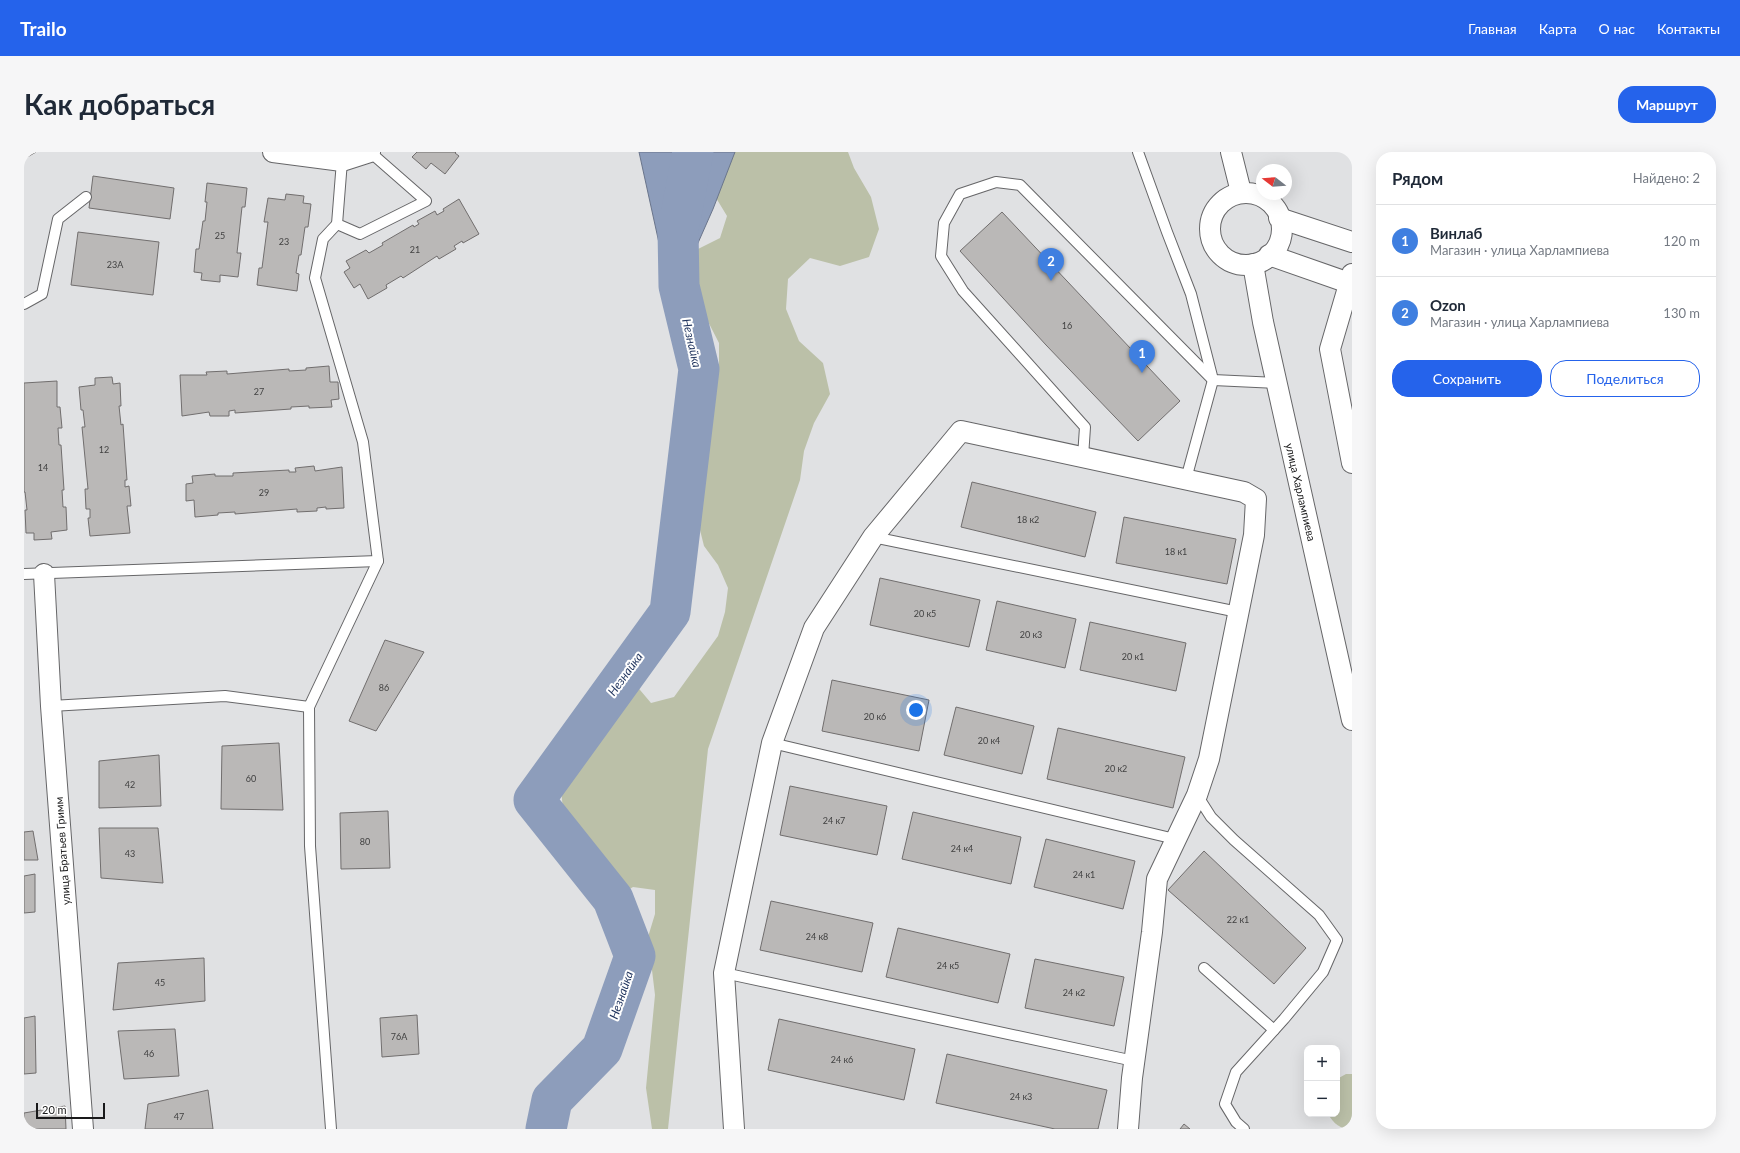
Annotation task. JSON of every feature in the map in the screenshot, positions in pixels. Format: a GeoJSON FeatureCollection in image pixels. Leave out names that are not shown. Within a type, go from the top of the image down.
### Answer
{"type":"FeatureCollection","features":[{"type":"Feature","properties":{"kind":"street"},"geometry":{"type":"LineString","coordinates":[[273,152],[342,161],[370,152]]}},
{"type":"Feature","properties":{"kind":"street"},"geometry":{"type":"LineString","coordinates":[[1232,152],[1241,192]]}},
{"type":"Feature","properties":{"kind":"street"},"geometry":{"type":"LineString","coordinates":[[1261,260],[1276,250],[1281,226],[1280,218],[1277,210],[1269,201],[1257,194],[1241,192],[1227,198],[1218,207],[1211,220],[1210,234],[1214,247],[1222,256],[1237,264],[1261,260],[1351,280],[1330,350],[1352,463]]}},
{"type":"Feature","properties":{"kind":"street"},"geometry":{"type":"LineString","coordinates":[[1280,218],[1352,242]]}},
{"type":"Feature","properties":{"kind":"street","name":"улица Харлампиева"},"geometry":{"type":"LineString","coordinates":[[1261,260],[1277,383],[1352,720]]}},
{"type":"Feature","properties":{"kind":"street"},"geometry":{"type":"LineString","coordinates":[[734,1129],[724,973],[772,743],[814,628],[874,537],[961,431],[1244,492],[1256,499],[1254,535],[1209,759],[1197,795],[1156,879],[1152,932],[1134,1061],[1128,1129]]}},
{"type":"Feature","properties":{"kind":"street","name":"улица Братьев Гримм"},"geometry":{"type":"LineString","coordinates":[[44,574],[51,706],[83,1129]]}},
{"type":"Feature","properties":{"kind":"lane"},"geometry":{"type":"LineString","coordinates":[[337,224],[360,234],[426,200],[370,152]]}},
{"type":"Feature","properties":{"kind":"lane"},"geometry":{"type":"LineString","coordinates":[[1138,152],[1191,294],[1213,380],[1186,479]]}},
{"type":"Feature","properties":{"kind":"lane"},"geometry":{"type":"LineString","coordinates":[[331,1129],[310,846],[309,707],[378,561],[363,442],[315,278],[322,239],[337,224],[342,161]]}},
{"type":"Feature","properties":{"kind":"lane"},"geometry":{"type":"LineString","coordinates":[[1083,457],[1085,427],[963,291],[941,256],[944,223],[960,194],[996,182],[1020,185],[1213,380],[1277,383]]}},
{"type":"Feature","properties":{"kind":"lane"},"geometry":{"type":"LineString","coordinates":[[24,304],[42,294],[58,219],[86,197]]}},
{"type":"Feature","properties":{"kind":"lane"},"geometry":{"type":"LineString","coordinates":[[874,537],[1238,612]]}},
{"type":"Feature","properties":{"kind":"lane"},"geometry":{"type":"LineString","coordinates":[[24,574],[378,561]]}},
{"type":"Feature","properties":{"kind":"lane"},"geometry":{"type":"LineString","coordinates":[[51,706],[225,696],[309,707]]}},
{"type":"Feature","properties":{"kind":"lane"},"geometry":{"type":"LineString","coordinates":[[772,743],[1175,839]]}},
{"type":"Feature","properties":{"kind":"lane"},"geometry":{"type":"LineString","coordinates":[[1197,795],[1211,817],[1234,840],[1319,915],[1337,940],[1323,972],[1236,1072],[1225,1104],[1236,1122],[1244,1129]]}},
{"type":"Feature","properties":{"kind":"lane"},"geometry":{"type":"LineString","coordinates":[[1204,968],[1274,1030]]}},
{"type":"Feature","properties":{"kind":"lane"},"geometry":{"type":"LineString","coordinates":[[724,973],[1134,1061]]}},
{"type":"Feature","properties":{"kind":"green space"},"geometry":{"type":"Polygon","coordinates":[[[720,152],[848,152],[854,168],[871,197],[879,229],[869,257],[840,266],[810,258],[788,279],[786,309],[799,341],[823,363],[830,394],[814,423],[804,451],[800,480],[708,749],[668,1129],[652,1129],[646,1088],[655,995],[648,937],[655,914],[655,890],[633,887],[613,899],[606,894],[591,877],[578,857],[563,811],[561,787],[600,723],[616,702],[635,684],[651,703],[674,697],[718,636],[725,612],[728,588],[718,565],[704,546],[698,522],[695,465],[715,391],[719,367],[719,343],[695,296],[690,270],[698,249],[720,238],[727,216],[704,178],[720,152]]]}},
{"type":"Feature","properties":{"kind":"green space"},"geometry":{"type":"Polygon","coordinates":[[[1346,1074],[1352,1074],[1352,1129],[1344,1128],[1338,1125],[1330,1117],[1340,1117],[1340,1077],[1346,1074]]]}},
{"type":"Feature","properties":{"kind":"water"},"geometry":{"type":"Polygon","coordinates":[[[639,152],[735,152],[713,209],[679,286],[659,243],[639,152]]]}},
{"type":"Feature","properties":{"kind":"building"},"geometry":{"type":"Polygon","coordinates":[[[24,152],[36,152],[24,159],[24,152]]]}},
{"type":"Feature","properties":{"kind":"building"},"geometry":{"type":"Polygon","coordinates":[[[417,152],[456,152],[455,153],[459,156],[445,174],[431,163],[426,169],[412,157],[417,152]]]}},
{"type":"Feature","properties":{"kind":"building"},"geometry":{"type":"Polygon","coordinates":[[[93,176],[174,188],[170,219],[89,208],[93,176]]]}},
{"type":"Feature","properties":{"kind":"building"},"geometry":{"type":"Polygon","coordinates":[[[207,183],[247,188],[245,207],[242,207],[237,253],[241,253],[238,277],[220,275],[220,282],[201,280],[202,273],[194,272],[196,249],[199,249],[203,221],[205,221],[207,183]]]}},
{"type":"Feature","properties":{"kind":"building"},"geometry":{"type":"Polygon","coordinates":[[[286,194],[304,196],[303,203],[311,204],[308,227],[305,227],[301,255],[299,255],[296,273],[299,274],[297,291],[257,285],[259,268],[262,268],[268,222],[264,222],[268,198],[285,200],[286,194]]]}},
{"type":"Feature","properties":{"kind":"building"},"geometry":{"type":"Polygon","coordinates":[[[459,199],[479,234],[454,246],[456,249],[439,259],[437,256],[403,278],[401,276],[386,285],[387,288],[368,299],[360,284],[354,288],[344,272],[350,268],[346,261],[366,250],[369,253],[383,245],[382,243],[413,225],[414,227],[419,224],[417,221],[435,211],[437,215],[444,211],[443,209],[459,199]]]}},
{"type":"Feature","properties":{"kind":"building"},"geometry":{"type":"Polygon","coordinates":[[[1002,212],[1180,401],[1138,441],[1046,345],[960,251],[1002,212]]]}},
{"type":"Feature","properties":{"kind":"building"},"geometry":{"type":"Polygon","coordinates":[[[78,232],[159,242],[153,295],[71,285],[78,232]]]}},
{"type":"Feature","properties":{"kind":"building"},"geometry":{"type":"Polygon","coordinates":[[[329,366],[330,382],[338,382],[339,399],[331,400],[332,407],[291,407],[291,409],[235,413],[235,410],[229,411],[229,416],[210,416],[209,412],[182,416],[180,375],[207,375],[206,372],[227,371],[227,374],[289,369],[289,371],[306,370],[306,368],[329,366]]]}},
{"type":"Feature","properties":{"kind":"building"},"geometry":{"type":"Polygon","coordinates":[[[112,377],[113,384],[120,383],[121,406],[119,406],[121,425],[123,424],[127,480],[125,480],[125,487],[129,486],[131,506],[127,506],[130,533],[90,536],[88,518],[90,518],[90,509],[86,509],[85,489],[88,489],[82,427],[85,427],[83,410],[81,410],[79,387],[95,385],[95,378],[112,377]]]}},
{"type":"Feature","properties":{"kind":"building"},"geometry":{"type":"Polygon","coordinates":[[[57,381],[57,407],[60,407],[62,428],[58,428],[59,445],[61,445],[64,490],[62,490],[63,507],[66,507],[67,530],[51,532],[52,539],[34,540],[34,533],[26,533],[25,510],[27,510],[24,492],[24,383],[57,381]]]}},
{"type":"Feature","properties":{"kind":"building"},"geometry":{"type":"Polygon","coordinates":[[[314,466],[315,471],[342,467],[344,508],[326,509],[326,507],[317,508],[317,511],[297,512],[297,509],[235,514],[235,512],[218,513],[218,515],[195,517],[194,500],[186,501],[186,484],[193,483],[192,476],[215,474],[215,476],[233,476],[233,473],[289,470],[289,472],[296,472],[295,468],[314,466]]]}},
{"type":"Feature","properties":{"kind":"building"},"geometry":{"type":"Polygon","coordinates":[[[972,482],[1096,512],[1085,557],[961,527],[972,482]]]}},
{"type":"Feature","properties":{"kind":"building"},"geometry":{"type":"Polygon","coordinates":[[[1124,517],[1236,539],[1227,584],[1116,563],[1124,517]]]}},
{"type":"Feature","properties":{"kind":"building"},"geometry":{"type":"Polygon","coordinates":[[[880,578],[980,600],[969,647],[870,625],[880,578]]]}},
{"type":"Feature","properties":{"kind":"building"},"geometry":{"type":"Polygon","coordinates":[[[997,601],[1076,619],[1065,668],[986,650],[997,601]]]}},
{"type":"Feature","properties":{"kind":"building"},"geometry":{"type":"Polygon","coordinates":[[[1090,622],[1186,643],[1176,691],[1080,670],[1090,622]]]}},
{"type":"Feature","properties":{"kind":"building"},"geometry":{"type":"Polygon","coordinates":[[[385,640],[424,652],[376,731],[349,721],[385,640]]]}},
{"type":"Feature","properties":{"kind":"building"},"geometry":{"type":"Polygon","coordinates":[[[832,680],[929,700],[919,751],[822,731],[832,680]]]}},
{"type":"Feature","properties":{"kind":"building"},"geometry":{"type":"Polygon","coordinates":[[[956,707],[1034,726],[1022,774],[944,755],[956,707]]]}},
{"type":"Feature","properties":{"kind":"building"},"geometry":{"type":"Polygon","coordinates":[[[1058,728],[1185,757],[1173,808],[1047,779],[1058,728]]]}},
{"type":"Feature","properties":{"kind":"building"},"geometry":{"type":"Polygon","coordinates":[[[279,743],[283,810],[221,809],[222,746],[279,743]]]}},
{"type":"Feature","properties":{"kind":"building"},"geometry":{"type":"Polygon","coordinates":[[[159,755],[161,806],[99,808],[99,761],[159,755]]]}},
{"type":"Feature","properties":{"kind":"building"},"geometry":{"type":"Polygon","coordinates":[[[790,786],[887,806],[877,855],[780,835],[790,786]]]}},
{"type":"Feature","properties":{"kind":"building"},"geometry":{"type":"Polygon","coordinates":[[[388,811],[390,868],[341,869],[340,813],[388,811]]]}},
{"type":"Feature","properties":{"kind":"building"},"geometry":{"type":"Polygon","coordinates":[[[913,812],[1021,837],[1011,884],[902,859],[913,812]]]}},
{"type":"Feature","properties":{"kind":"building"},"geometry":{"type":"Polygon","coordinates":[[[99,828],[158,828],[163,883],[101,878],[99,828]]]}},
{"type":"Feature","properties":{"kind":"building"},"geometry":{"type":"Polygon","coordinates":[[[33,831],[38,860],[24,860],[24,832],[33,831]]]}},
{"type":"Feature","properties":{"kind":"building"},"geometry":{"type":"Polygon","coordinates":[[[1046,839],[1135,861],[1123,909],[1034,887],[1046,839]]]}},
{"type":"Feature","properties":{"kind":"building"},"geometry":{"type":"Polygon","coordinates":[[[1204,851],[1306,948],[1274,984],[1168,890],[1204,851]]]}},
{"type":"Feature","properties":{"kind":"building"},"geometry":{"type":"Polygon","coordinates":[[[35,874],[35,912],[24,913],[24,876],[35,874]]]}},
{"type":"Feature","properties":{"kind":"building"},"geometry":{"type":"Polygon","coordinates":[[[771,901],[873,923],[862,972],[760,950],[771,901]]]}},
{"type":"Feature","properties":{"kind":"building"},"geometry":{"type":"Polygon","coordinates":[[[898,928],[1010,954],[998,1003],[886,977],[898,928]]]}},
{"type":"Feature","properties":{"kind":"building"},"geometry":{"type":"Polygon","coordinates":[[[204,958],[205,1001],[113,1010],[118,963],[204,958]]]}},
{"type":"Feature","properties":{"kind":"building"},"geometry":{"type":"Polygon","coordinates":[[[1035,959],[1124,977],[1114,1026],[1025,1008],[1035,959]]]}},
{"type":"Feature","properties":{"kind":"building"},"geometry":{"type":"Polygon","coordinates":[[[417,1015],[419,1054],[382,1057],[380,1018],[417,1015]]]}},
{"type":"Feature","properties":{"kind":"building"},"geometry":{"type":"Polygon","coordinates":[[[35,1016],[36,1073],[24,1074],[24,1018],[35,1016]]]}},
{"type":"Feature","properties":{"kind":"building"},"geometry":{"type":"Polygon","coordinates":[[[779,1019],[915,1049],[904,1100],[768,1070],[779,1019]]]}},
{"type":"Feature","properties":{"kind":"building"},"geometry":{"type":"Polygon","coordinates":[[[175,1029],[179,1076],[124,1079],[118,1031],[175,1029]]]}},
{"type":"Feature","properties":{"kind":"building"},"geometry":{"type":"Polygon","coordinates":[[[947,1054],[1107,1090],[1098,1129],[1055,1129],[936,1103],[947,1054]]]}},
{"type":"Feature","properties":{"kind":"building"},"geometry":{"type":"Polygon","coordinates":[[[208,1090],[213,1129],[145,1129],[148,1104],[208,1090]]]}},
{"type":"Feature","properties":{"kind":"building"},"geometry":{"type":"Polygon","coordinates":[[[65,1106],[66,1129],[24,1129],[24,1113],[65,1106]]]}},
{"type":"Feature","properties":{"kind":"building"},"geometry":{"type":"Polygon","coordinates":[[[1184,1124],[1190,1129],[1180,1129],[1184,1124]]]}},
{"type":"Feature","properties":{"kind":"waterway","name":"Незнайка"},"geometry":{"type":"LineString","coordinates":[[546,1129],[552,1100],[602,1049],[635,956],[613,899],[534,800],[670,612],[699,369],[679,286],[678,230],[693,152]]}},
{"type":"Feature","properties":{"kind":"place","name":"Ozon"},"geometry":{"type":"Point","coordinates":[1051,281]}},
{"type":"Feature","properties":{"kind":"place","name":"Винлаб"},"geometry":{"type":"Point","coordinates":[1142,373]}}]}
